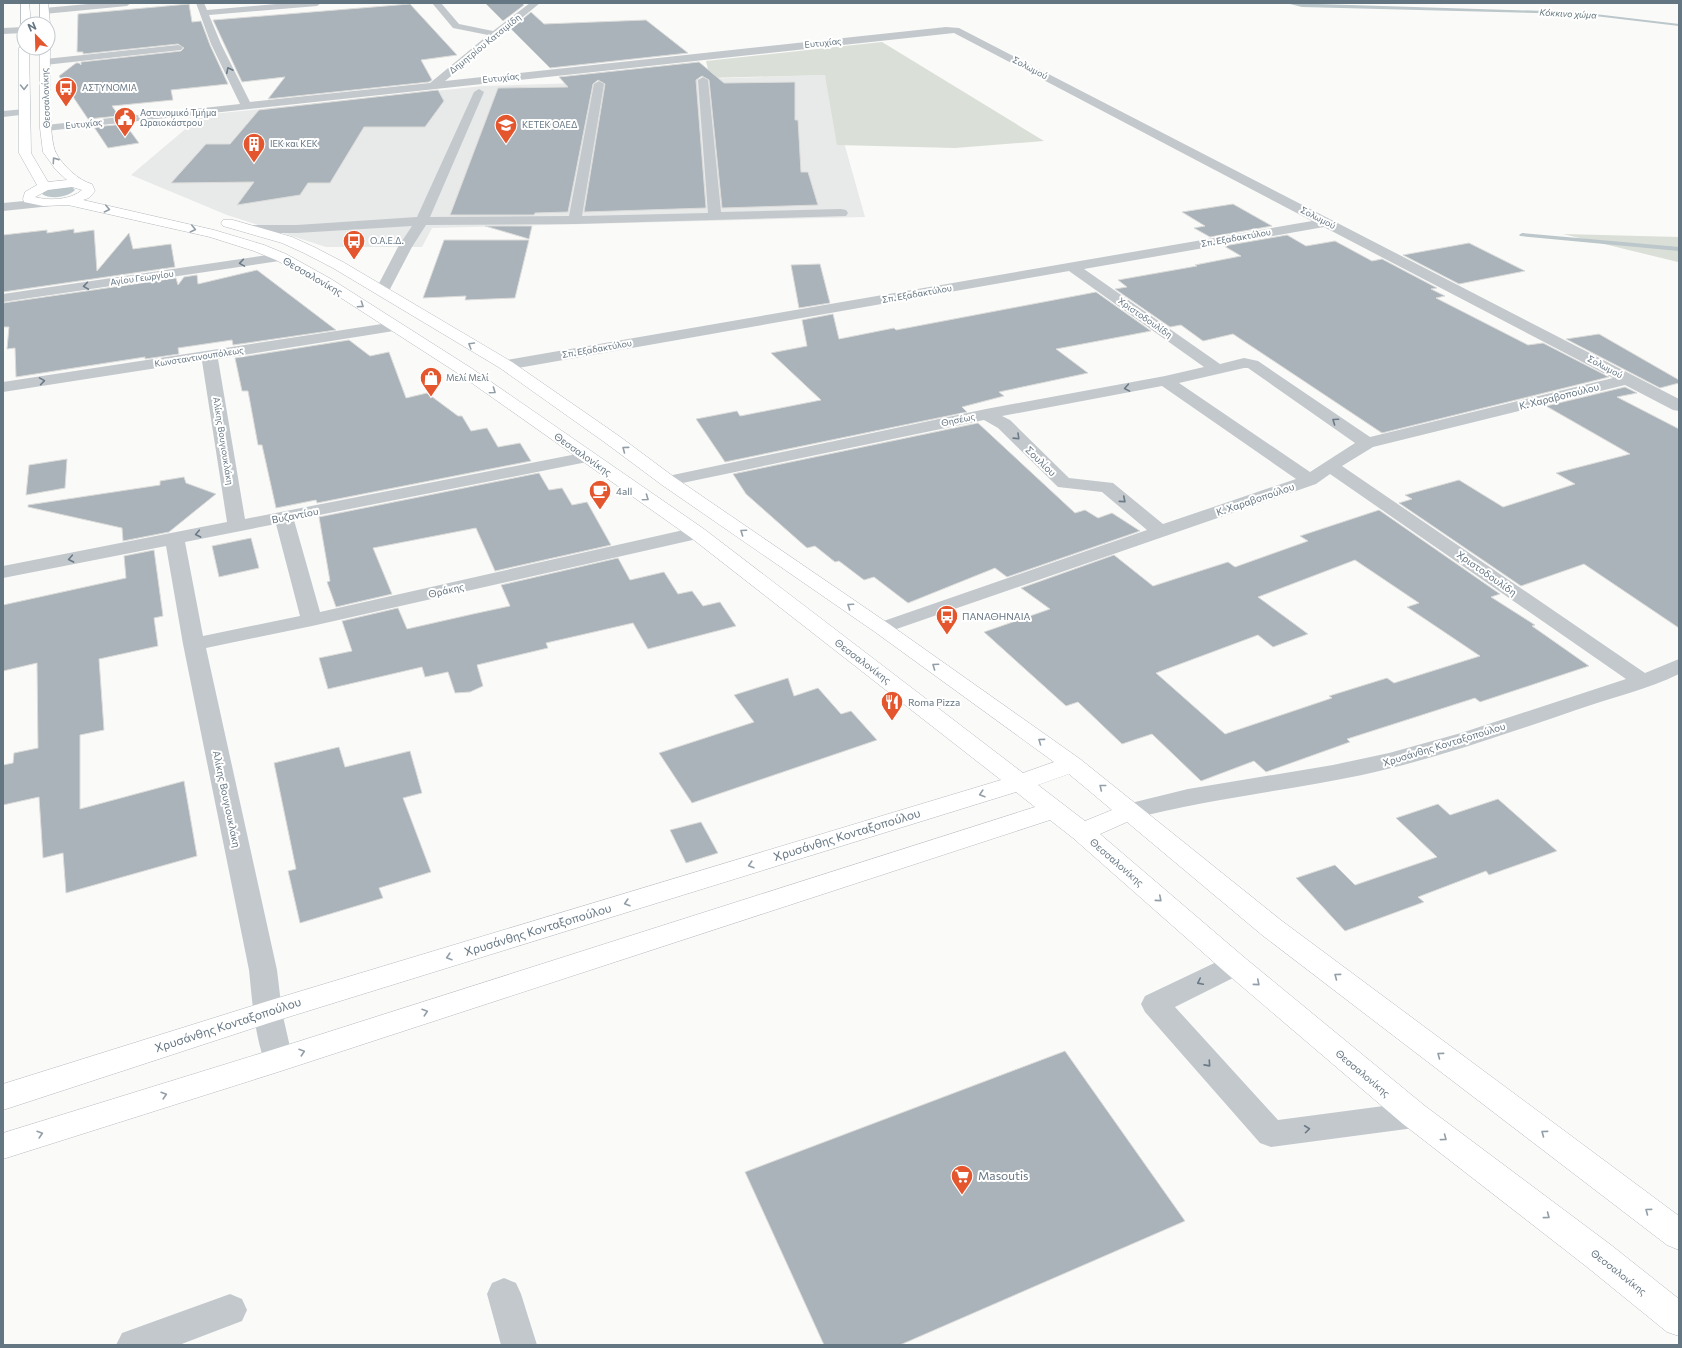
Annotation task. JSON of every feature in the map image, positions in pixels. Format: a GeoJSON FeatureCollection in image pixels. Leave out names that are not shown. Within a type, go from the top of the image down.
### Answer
{"type":"FeatureCollection","features":[{"type":"Feature","properties":{"kind":"main road"},"geometry":{"type":"LineString","coordinates":[[25,3],[26,16]]}},
{"type":"Feature","properties":{"kind":"main road"},"geometry":{"type":"LineString","coordinates":[[24,56],[25,153],[44,187]]}},
{"type":"Feature","properties":{"kind":"main road","name":"Θεσσαλονίκης"},"geometry":{"type":"LineString","coordinates":[[45,56],[46,128],[48,147],[53,158],[60,167],[84,187],[103,194]]}},
{"type":"Feature","properties":{"kind":"main road"},"geometry":{"type":"LineString","coordinates":[[63,184],[84,187],[82,196],[69,201],[46,203],[32,201],[28,196],[35,190],[44,187],[63,184]]}},
{"type":"Feature","properties":{"kind":"main road","name":"Θεσσαλονίκης"},"geometry":{"type":"LineString","coordinates":[[69,201],[237,240],[281,257],[326,282],[465,371],[697,533],[1020,782],[1082,832],[1235,965],[1414,1115],[1599,1256],[1679,1320]]}},
{"type":"Feature","properties":{"kind":"main road","name":"Θεσσαλονίκης"},"geometry":{"type":"LineString","coordinates":[[214,219],[286,240],[309,250],[382,291],[506,365],[613,440],[668,481],[882,628],[1072,764],[1272,928],[1679,1235]]}},
{"type":"Feature","properties":{"kind":"main road","name":"Χρυσάνθης Κονταξοπούλου"},"geometry":{"type":"LineString","coordinates":[[3,1097],[268,1012],[1020,782],[1072,764]]}},
{"type":"Feature","properties":{"kind":"main road"},"geometry":{"type":"LineString","coordinates":[[3,1146],[278,1060],[1054,810]]}},
{"type":"Feature","properties":{"kind":"main road"},"geometry":{"type":"LineString","coordinates":[[1082,832],[1131,811]]}},
{"type":"Feature","properties":{"kind":"street"},"geometry":{"type":"LineString","coordinates":[[44,7],[127,3]]}},
{"type":"Feature","properties":{"kind":"street"},"geometry":{"type":"LineString","coordinates":[[200,3],[216,44],[246,105]]}},
{"type":"Feature","properties":{"kind":"street"},"geometry":{"type":"LineString","coordinates":[[205,14],[261,6],[317,3]]}},
{"type":"Feature","properties":{"kind":"street"},"geometry":{"type":"LineString","coordinates":[[436,3],[456,26],[495,34]]}},
{"type":"Feature","properties":{"kind":"street","name":"Δημητρίου Κατσιμίδη"},"geometry":{"type":"LineString","coordinates":[[434,85],[495,34],[536,3]]}},
{"type":"Feature","properties":{"kind":"street"},"geometry":{"type":"LineString","coordinates":[[3,31],[16,30]]}},
{"type":"Feature","properties":{"kind":"street","name":"Ευτυχίας"},"geometry":{"type":"LineString","coordinates":[[46,128],[246,105],[956,30]]}},
{"type":"Feature","properties":{"kind":"street","name":"Σολωμού"},"geometry":{"type":"LineString","coordinates":[[956,30],[1679,406]]}},
{"type":"Feature","properties":{"kind":"street"},"geometry":{"type":"LineString","coordinates":[[45,62],[178,48]]}},
{"type":"Feature","properties":{"kind":"street"},"geometry":{"type":"LineString","coordinates":[[703,80],[715,216]]}},
{"type":"Feature","properties":{"kind":"street"},"geometry":{"type":"LineString","coordinates":[[575,220],[599,84]]}},
{"type":"Feature","properties":{"kind":"street"},"geometry":{"type":"LineString","coordinates":[[382,291],[405,247],[422,221],[479,92]]}},
{"type":"Feature","properties":{"kind":"street"},"geometry":{"type":"LineString","coordinates":[[3,114],[25,112]]}},
{"type":"Feature","properties":{"kind":"street"},"geometry":{"type":"LineString","coordinates":[[3,201],[28,196]]}},
{"type":"Feature","properties":{"kind":"street"},"geometry":{"type":"LineString","coordinates":[[3,207],[46,203]]}},
{"type":"Feature","properties":{"kind":"street"},"geometry":{"type":"LineString","coordinates":[[249,229],[297,228],[422,221],[575,220],[841,213]]}},
{"type":"Feature","properties":{"kind":"street","name":"Σπ. Εξαδακτύλου"},"geometry":{"type":"LineString","coordinates":[[506,365],[1327,222]]}},
{"type":"Feature","properties":{"kind":"street","name":"Αγίου Γεωργίου"},"geometry":{"type":"LineString","coordinates":[[3,298],[281,257]]}},
{"type":"Feature","properties":{"kind":"street","name":"Χριστοδουλίδη"},"geometry":{"type":"LineString","coordinates":[[1072,267],[1217,369]]}},
{"type":"Feature","properties":{"kind":"street","name":"Κωνσταντινουπόλεως"},"geometry":{"type":"LineString","coordinates":[[3,387],[395,327]]}},
{"type":"Feature","properties":{"kind":"street","name":"Αλίκης Βουγιουκλάκη"},"geometry":{"type":"LineString","coordinates":[[209,355],[237,526]]}},
{"type":"Feature","properties":{"kind":"street","name":"Θησέως"},"geometry":{"type":"LineString","coordinates":[[668,481],[986,414],[1165,381],[1248,363],[1367,444]]}},
{"type":"Feature","properties":{"kind":"street","name":"Κ. Χαραβοπούλου"},"geometry":{"type":"LineString","coordinates":[[882,628],[1310,480],[1367,444],[1628,379]]}},
{"type":"Feature","properties":{"kind":"street"},"geometry":{"type":"LineString","coordinates":[[1165,381],[1310,480]]}},
{"type":"Feature","properties":{"kind":"street","name":"Σουλίου"},"geometry":{"type":"LineString","coordinates":[[986,414],[1004,424],[1064,483],[1107,487],[1161,532]]}},
{"type":"Feature","properties":{"kind":"street","name":"Βυζαντίου"},"geometry":{"type":"LineString","coordinates":[[3,572],[587,457]]}},
{"type":"Feature","properties":{"kind":"street","name":"Χριστοδουλίδη"},"geometry":{"type":"LineString","coordinates":[[1330,466],[1643,681]]}},
{"type":"Feature","properties":{"kind":"street"},"geometry":{"type":"LineString","coordinates":[[284,517],[312,620]]}},
{"type":"Feature","properties":{"kind":"street","name":"Θράκης"},"geometry":{"type":"LineString","coordinates":[[194,644],[312,620],[697,533]]}},
{"type":"Feature","properties":{"kind":"street","name":"Αλίκης Βουγιουκλάκη"},"geometry":{"type":"LineString","coordinates":[[176,538],[194,644],[263,970],[268,1012],[278,1060]]}},
{"type":"Feature","properties":{"kind":"street","name":"Χρυσάνθης Κονταξοπούλου"},"geometry":{"type":"LineString","coordinates":[[1131,811],[1190,795],[1298,779],[1401,758],[1440,747],[1643,681],[1679,666]]}},
{"type":"Feature","properties":{"kind":"street"},"geometry":{"type":"LineString","coordinates":[[1235,965],[1155,1004],[1271,1134],[1414,1115]]}},
{"type":"Feature","properties":{"kind":"street"},"geometry":{"type":"LineString","coordinates":[[504,1294],[519,1345]]}},
{"type":"Feature","properties":{"kind":"street"},"geometry":{"type":"LineString","coordinates":[[134,1345],[230,1310]]}},
{"type":"Feature","properties":{"kind":"shaded area"},"geometry":{"type":"Polygon","coordinates":[[[882,42],[1044,141],[955,148],[837,145],[825,75],[710,78],[706,61],[882,42]]]}},
{"type":"Feature","properties":{"kind":"shaded area","name":"ΚΕΤΕΚ ΟΑΕΔ"},"geometry":{"type":"Polygon","coordinates":[[[825,75],[865,217],[432,228],[422,247],[326,247],[227,215],[131,175],[202,115],[483,86],[825,75]]]}},
{"type":"Feature","properties":{"kind":"shaded area"},"geometry":{"type":"Polygon","coordinates":[[[72,187],[75,190],[64,196],[50,197],[42,194],[48,189],[72,187]]]}},
{"type":"Feature","properties":{"kind":"shaded area"},"geometry":{"type":"Polygon","coordinates":[[[1563,234],[1679,237],[1679,262],[1678,262],[1563,234]]]}},
{"type":"Feature","properties":{"kind":"building"},"geometry":{"type":"Polygon","coordinates":[[[485,3],[522,3],[524,5],[503,21],[485,3]]]}},
{"type":"Feature","properties":{"kind":"building"},"geometry":{"type":"Polygon","coordinates":[[[189,4],[192,22],[201,21],[228,84],[171,90],[173,100],[112,106],[119,116],[88,119],[59,76],[76,63],[81,65],[81,62],[181,51],[184,48],[178,44],[83,54],[83,52],[77,52],[78,14],[189,4]]]}},
{"type":"Feature","properties":{"kind":"building"},"geometry":{"type":"Polygon","coordinates":[[[410,4],[457,55],[421,60],[432,80],[429,82],[268,99],[285,77],[242,82],[213,20],[410,4]]]}},
{"type":"Feature","properties":{"kind":"building"},"geometry":{"type":"Polygon","coordinates":[[[531,12],[544,24],[646,20],[688,53],[550,68],[511,29],[531,12]]]}},
{"type":"Feature","properties":{"kind":"building"},"geometry":{"type":"Polygon","coordinates":[[[699,62],[724,83],[795,82],[795,120],[798,120],[801,172],[808,172],[818,205],[722,208],[709,80],[702,76],[696,80],[706,208],[584,212],[605,84],[598,80],[593,84],[568,212],[535,213],[534,215],[450,215],[498,88],[568,87],[559,77],[699,62]]]}},
{"type":"Feature","properties":{"kind":"building","name":"ΙΕΚ και ΚΕΚ"},"geometry":{"type":"Polygon","coordinates":[[[438,90],[444,101],[425,127],[364,127],[330,183],[308,183],[300,195],[237,205],[254,182],[171,183],[206,144],[230,144],[259,110],[438,90]]]}},
{"type":"Feature","properties":{"kind":"building"},"geometry":{"type":"Polygon","coordinates":[[[125,124],[139,143],[108,148],[94,127],[125,124]]]}},
{"type":"Feature","properties":{"kind":"building"},"geometry":{"type":"Polygon","coordinates":[[[1233,204],[1272,226],[1210,237],[1194,228],[1205,226],[1182,212],[1233,204]]]}},
{"type":"Feature","properties":{"kind":"building"},"geometry":{"type":"Polygon","coordinates":[[[485,226],[532,226],[529,239],[485,226]]]}},
{"type":"Feature","properties":{"kind":"building"},"geometry":{"type":"Polygon","coordinates":[[[74,229],[74,233],[94,230],[97,271],[129,233],[133,249],[171,244],[175,267],[3,292],[3,235],[47,230],[47,233],[74,229]]]}},
{"type":"Feature","properties":{"kind":"building"},"geometry":{"type":"Polygon","coordinates":[[[1287,235],[1306,246],[1335,241],[1372,261],[1382,259],[1437,288],[1431,289],[1445,296],[1436,298],[1528,345],[1543,343],[1609,377],[1382,433],[1233,334],[1203,341],[1181,325],[1170,327],[1115,289],[1127,287],[1118,280],[1197,266],[1195,265],[1241,256],[1224,246],[1287,235]]]}},
{"type":"Feature","properties":{"kind":"building"},"geometry":{"type":"Polygon","coordinates":[[[444,240],[529,240],[515,298],[465,300],[466,296],[423,298],[444,240]]]}},
{"type":"Feature","properties":{"kind":"building"},"geometry":{"type":"Polygon","coordinates":[[[1469,243],[1525,271],[1459,284],[1403,255],[1469,243]]]}},
{"type":"Feature","properties":{"kind":"building"},"geometry":{"type":"Polygon","coordinates":[[[820,264],[830,303],[799,308],[791,265],[820,264]]]}},
{"type":"Feature","properties":{"kind":"building"},"geometry":{"type":"Polygon","coordinates":[[[257,270],[336,330],[233,345],[232,340],[178,348],[179,354],[145,359],[145,357],[16,377],[15,348],[7,349],[9,327],[3,327],[3,303],[176,278],[178,285],[184,277],[197,275],[198,284],[257,270]]]}},
{"type":"Feature","properties":{"kind":"building"},"geometry":{"type":"Polygon","coordinates":[[[1096,292],[1151,331],[1056,349],[1088,373],[999,392],[1004,396],[962,407],[967,412],[725,462],[696,419],[737,411],[740,416],[821,400],[771,353],[807,346],[802,320],[833,314],[839,339],[894,328],[896,330],[1096,292]]]}},
{"type":"Feature","properties":{"kind":"building"},"geometry":{"type":"Polygon","coordinates":[[[1599,334],[1679,380],[1679,383],[1660,388],[1566,339],[1599,334]]]}},
{"type":"Feature","properties":{"kind":"building"},"geometry":{"type":"Polygon","coordinates":[[[349,340],[370,356],[389,352],[406,398],[427,393],[458,416],[462,416],[471,431],[487,428],[498,447],[520,443],[531,461],[317,503],[316,500],[276,508],[262,445],[258,445],[248,391],[242,391],[235,358],[349,340]]]}},
{"type":"Feature","properties":{"kind":"building"},"geometry":{"type":"Polygon","coordinates":[[[1625,387],[1637,393],[1617,397],[1679,429],[1679,628],[1584,564],[1521,586],[1399,503],[1412,499],[1405,495],[1459,480],[1503,507],[1575,484],[1556,473],[1630,454],[1546,406],[1625,387]]]}},
{"type":"Feature","properties":{"kind":"building"},"geometry":{"type":"Polygon","coordinates":[[[978,423],[1075,513],[1085,510],[1098,518],[1112,513],[1140,531],[1007,577],[995,568],[908,603],[874,577],[864,580],[839,561],[835,562],[815,546],[807,548],[746,494],[733,474],[978,423]]]}},
{"type":"Feature","properties":{"kind":"building"},"geometry":{"type":"Polygon","coordinates":[[[67,459],[65,488],[26,495],[29,465],[67,459]]]}},
{"type":"Feature","properties":{"kind":"building"},"geometry":{"type":"Polygon","coordinates":[[[539,473],[549,490],[562,488],[572,505],[587,502],[611,545],[495,571],[476,528],[373,548],[392,594],[336,607],[327,582],[330,581],[319,517],[539,473]]]}},
{"type":"Feature","properties":{"kind":"building"},"geometry":{"type":"Polygon","coordinates":[[[184,477],[186,483],[216,494],[169,532],[123,541],[122,528],[28,507],[28,505],[160,485],[160,481],[184,477]]]}},
{"type":"Feature","properties":{"kind":"building"},"geometry":{"type":"Polygon","coordinates":[[[1379,510],[1500,594],[1491,597],[1535,625],[1532,626],[1589,666],[1480,702],[1475,698],[1347,739],[1350,742],[1266,772],[1254,761],[1201,781],[1152,734],[1122,744],[1078,702],[1066,706],[984,632],[1050,609],[1021,588],[1114,555],[1153,586],[1228,562],[1235,567],[1308,541],[1300,536],[1379,510]],[[1355,560],[1258,597],[1308,634],[1273,647],[1258,635],[1156,673],[1225,734],[1332,698],[1329,696],[1387,678],[1394,683],[1480,656],[1407,607],[1419,603],[1355,560]]]}},
{"type":"Feature","properties":{"kind":"building"},"geometry":{"type":"Polygon","coordinates":[[[251,538],[259,568],[219,577],[212,546],[251,538]]]}},
{"type":"Feature","properties":{"kind":"building"},"geometry":{"type":"Polygon","coordinates":[[[154,550],[163,616],[154,618],[158,646],[99,659],[104,730],[80,735],[80,809],[184,781],[197,856],[66,893],[63,853],[43,858],[39,797],[3,805],[3,765],[13,763],[14,753],[38,748],[37,663],[3,671],[3,605],[126,578],[124,556],[154,550]]]}},
{"type":"Feature","properties":{"kind":"building"},"geometry":{"type":"Polygon","coordinates":[[[618,558],[630,580],[664,572],[678,594],[692,591],[703,606],[720,602],[736,626],[648,649],[633,623],[546,643],[548,648],[477,665],[483,686],[470,692],[455,693],[448,672],[425,677],[422,667],[328,689],[319,658],[352,651],[342,621],[398,608],[407,629],[510,606],[501,585],[618,558]]]}},
{"type":"Feature","properties":{"kind":"building"},"geometry":{"type":"Polygon","coordinates":[[[788,678],[794,696],[818,688],[841,714],[851,711],[877,740],[692,803],[659,753],[754,722],[734,695],[788,678]]]}},
{"type":"Feature","properties":{"kind":"building"},"geometry":{"type":"Polygon","coordinates":[[[339,747],[345,767],[410,751],[422,793],[403,798],[431,872],[379,888],[383,898],[300,923],[288,871],[296,869],[274,763],[339,747]]]}},
{"type":"Feature","properties":{"kind":"building"},"geometry":{"type":"Polygon","coordinates":[[[1498,799],[1557,851],[1489,875],[1486,871],[1418,897],[1424,902],[1345,931],[1296,878],[1335,865],[1355,885],[1437,857],[1396,818],[1438,804],[1450,815],[1498,799]]]}},
{"type":"Feature","properties":{"kind":"building"},"geometry":{"type":"Polygon","coordinates":[[[701,822],[718,853],[686,863],[670,830],[701,822]]]}},
{"type":"Feature","properties":{"kind":"building","name":"Masoutis"},"geometry":{"type":"Polygon","coordinates":[[[1065,1051],[1185,1221],[900,1345],[824,1345],[745,1172],[1065,1051]]]}},
{"type":"Feature","properties":{"kind":"waterway","name":"Κόκκινο χώμα"},"geometry":{"type":"LineString","coordinates":[[1288,3],[1302,6],[1578,13],[1679,25]]}},
{"type":"Feature","properties":{"kind":"waterway","name":"Κόκκινο χώμα"},"geometry":{"type":"LineString","coordinates":[[1522,235],[1679,249]]}},
{"type":"Feature","properties":{"kind":"place","name":"ΑΣΤΥΝΟΜΙΑ"},"geometry":{"type":"Point","coordinates":[66,108]}},
{"type":"Feature","properties":{"kind":"place","name":"Αστυνομικό Τμήμα Ωραιοκάστρου"},"geometry":{"type":"Point","coordinates":[125,138]}},
{"type":"Feature","properties":{"kind":"place","name":"ΚΕΤΕΚ ΟΑΕΔ"},"geometry":{"type":"Point","coordinates":[506,144]}},
{"type":"Feature","properties":{"kind":"place","name":"ΙΕΚ και ΚΕΚ"},"geometry":{"type":"Point","coordinates":[254,164]}},
{"type":"Feature","properties":{"kind":"place","name":"Ο.Α.Ε.Δ."},"geometry":{"type":"Point","coordinates":[354,260]}},
{"type":"Feature","properties":{"kind":"place","name":"Μελί Μελί"},"geometry":{"type":"Point","coordinates":[431,398]}},
{"type":"Feature","properties":{"kind":"place","name":"4all"},"geometry":{"type":"Point","coordinates":[600,510]}},
{"type":"Feature","properties":{"kind":"place","name":"ΠΑΝΑΘΗΝΑΙΑ"},"geometry":{"type":"Point","coordinates":[947,636]}},
{"type":"Feature","properties":{"kind":"place","name":"Roma Pizza"},"geometry":{"type":"Point","coordinates":[892,722]}},
{"type":"Feature","properties":{"kind":"place","name":"Masoutis"},"geometry":{"type":"Point","coordinates":[962,1196]}}]}
